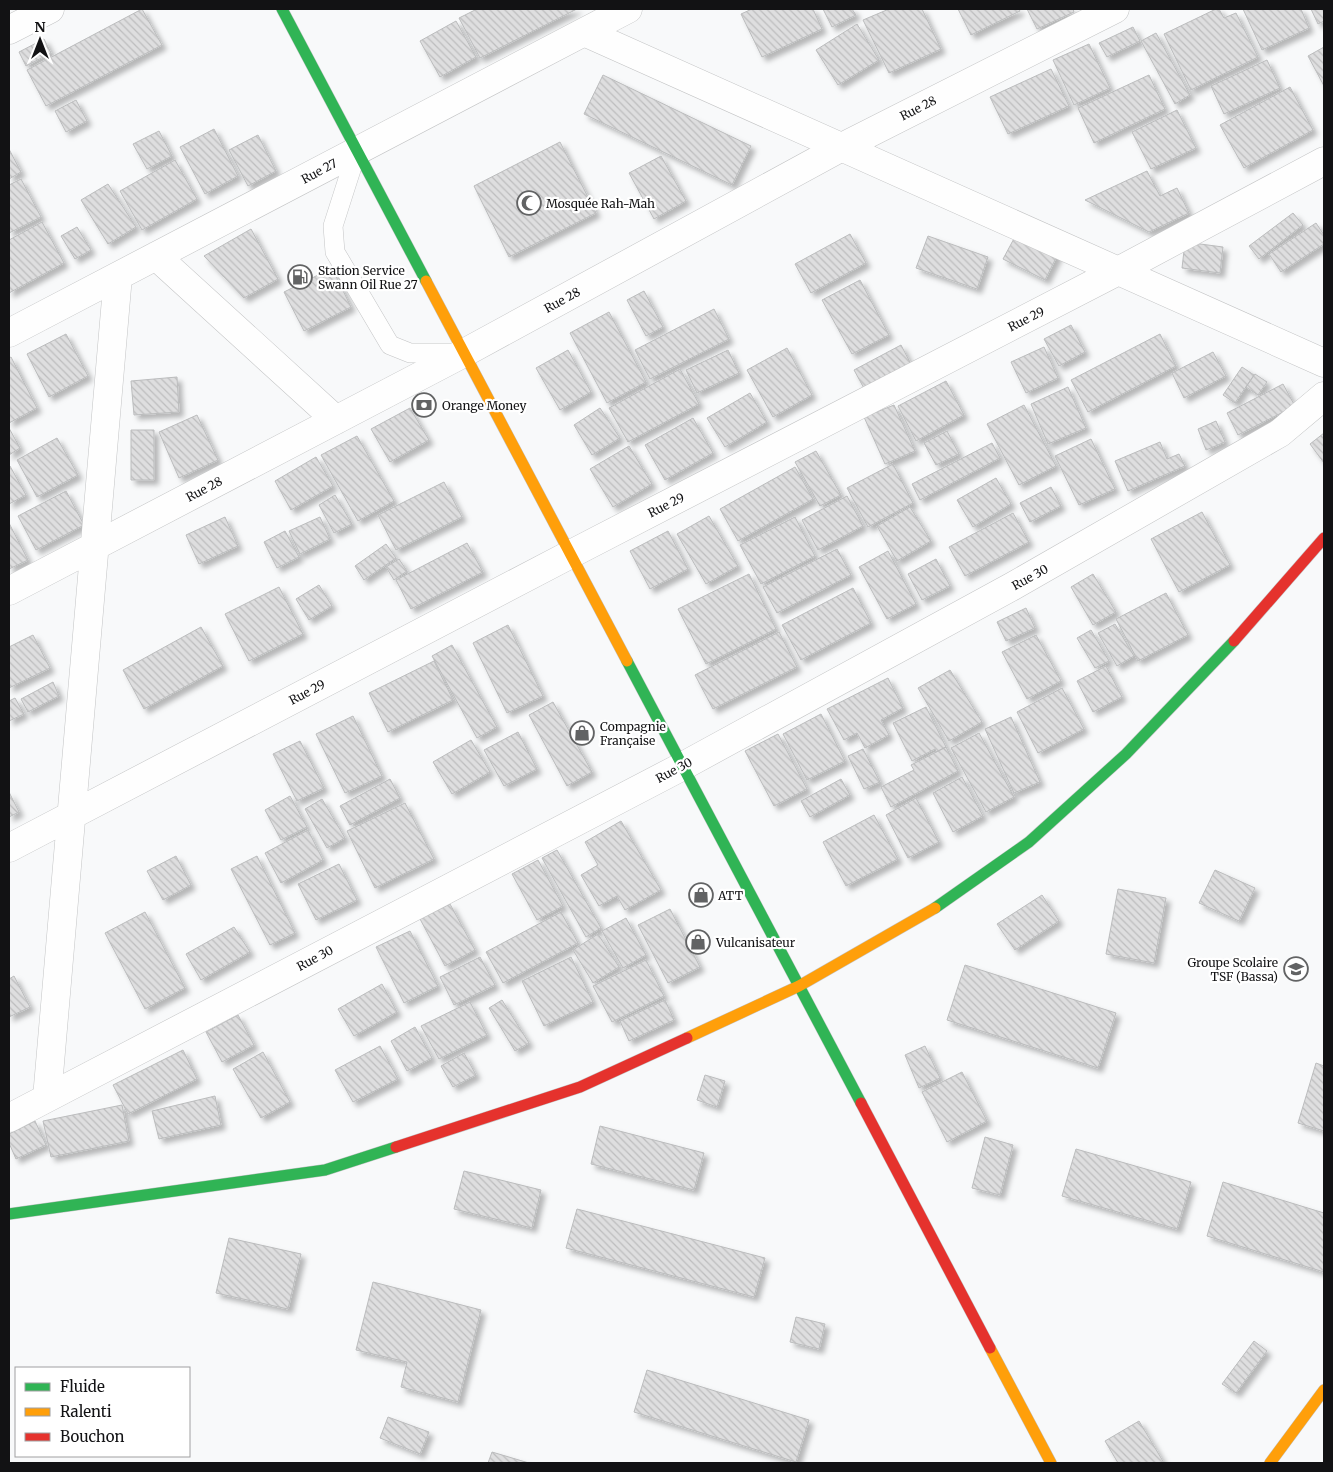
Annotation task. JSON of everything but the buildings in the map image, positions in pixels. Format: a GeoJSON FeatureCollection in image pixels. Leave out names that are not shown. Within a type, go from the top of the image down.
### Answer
{"type":"FeatureCollection","features":[{"type":"Feature","properties":{"kind":"main road"},"geometry":{"type":"LineString","coordinates":[[282,9],[1051,1463]]}},
{"type":"Feature","properties":{"kind":"main road"},"geometry":{"type":"LineString","coordinates":[[9,1214],[325,1170],[580,1087],[799,986],[926,914],[1029,842],[1126,754],[1232,643],[1324,538]]}},
{"type":"Feature","properties":{"kind":"main road"},"geometry":{"type":"LineString","coordinates":[[1270,1463],[1324,1390]]}},
{"type":"Feature","properties":{"kind":"street"},"geometry":{"type":"LineString","coordinates":[[9,30],[50,9]]}},
{"type":"Feature","properties":{"kind":"street","name":"Rue 27"},"geometry":{"type":"LineString","coordinates":[[9,333],[628,9]]}},
{"type":"Feature","properties":{"kind":"street","name":"Rue 28"},"geometry":{"type":"LineString","coordinates":[[9,591],[464,353],[842,147],[1115,9]]}},
{"type":"Feature","properties":{"kind":"street"},"geometry":{"type":"LineString","coordinates":[[584,32],[1324,363]]}},
{"type":"Feature","properties":{"kind":"street","name":"Rue 29"},"geometry":{"type":"LineString","coordinates":[[9,848],[1324,162]]}},
{"type":"Feature","properties":{"kind":"street"},"geometry":{"type":"LineString","coordinates":[[156,256],[336,420]]}},
{"type":"Feature","properties":{"kind":"street"},"geometry":{"type":"LineString","coordinates":[[47,1098],[118,276]]}},
{"type":"Feature","properties":{"kind":"street","name":"Rue 30"},"geometry":{"type":"LineString","coordinates":[[9,1118],[683,766],[1014,586],[1280,433],[1324,396]]}},
{"type":"Feature","properties":{"kind":"lane"},"geometry":{"type":"LineString","coordinates":[[357,151],[333,226],[335,252],[390,345],[410,353],[464,353]]}},
{"type":"Feature","properties":{"kind":"traffic: fast"},"geometry":{"type":"LineString","coordinates":[[282,9],[426,281]]}},
{"type":"Feature","properties":{"kind":"traffic: fast"},"geometry":{"type":"LineString","coordinates":[[935,908],[1029,842],[1126,754],[1234,641]]}},
{"type":"Feature","properties":{"kind":"traffic: fast"},"geometry":{"type":"LineString","coordinates":[[627,661],[861,1103]]}},
{"type":"Feature","properties":{"kind":"traffic: fast"},"geometry":{"type":"LineString","coordinates":[[9,1214],[325,1170],[396,1147]]}},
{"type":"Feature","properties":{"kind":"traffic: slow"},"geometry":{"type":"LineString","coordinates":[[426,281],[627,661]]}},
{"type":"Feature","properties":{"kind":"traffic: slow"},"geometry":{"type":"LineString","coordinates":[[687,1038],[799,986],[935,908]]}},
{"type":"Feature","properties":{"kind":"traffic: slow"},"geometry":{"type":"LineString","coordinates":[[990,1348],[1051,1463]]}},
{"type":"Feature","properties":{"kind":"traffic: slow"},"geometry":{"type":"LineString","coordinates":[[1270,1463],[1324,1390]]}},
{"type":"Feature","properties":{"kind":"traffic: jam"},"geometry":{"type":"LineString","coordinates":[[1234,641],[1324,538]]}},
{"type":"Feature","properties":{"kind":"traffic: jam"},"geometry":{"type":"LineString","coordinates":[[396,1147],[580,1087],[687,1038]]}},
{"type":"Feature","properties":{"kind":"traffic: jam"},"geometry":{"type":"LineString","coordinates":[[861,1103],[990,1348]]}},
{"type":"Feature","properties":{"kind":"place","name":"Mosquée Rah-Mah"},"geometry":{"type":"Point","coordinates":[529,203]}},
{"type":"Feature","properties":{"kind":"place","name":"Station Service Swann Oil Rue 27"},"geometry":{"type":"Point","coordinates":[300,277]}},
{"type":"Feature","properties":{"kind":"place","name":"Orange Money"},"geometry":{"type":"Point","coordinates":[424,405]}},
{"type":"Feature","properties":{"kind":"place","name":"Compagnie Française"},"geometry":{"type":"Point","coordinates":[582,733]}},
{"type":"Feature","properties":{"kind":"place","name":"ATT"},"geometry":{"type":"Point","coordinates":[701,895]}},
{"type":"Feature","properties":{"kind":"place","name":"Vulcanisateur"},"geometry":{"type":"Point","coordinates":[698,942]}},
{"type":"Feature","properties":{"kind":"place","name":"Groupe Scolaire TSF (Bassa)"},"geometry":{"type":"Point","coordinates":[1296,969]}}]}
